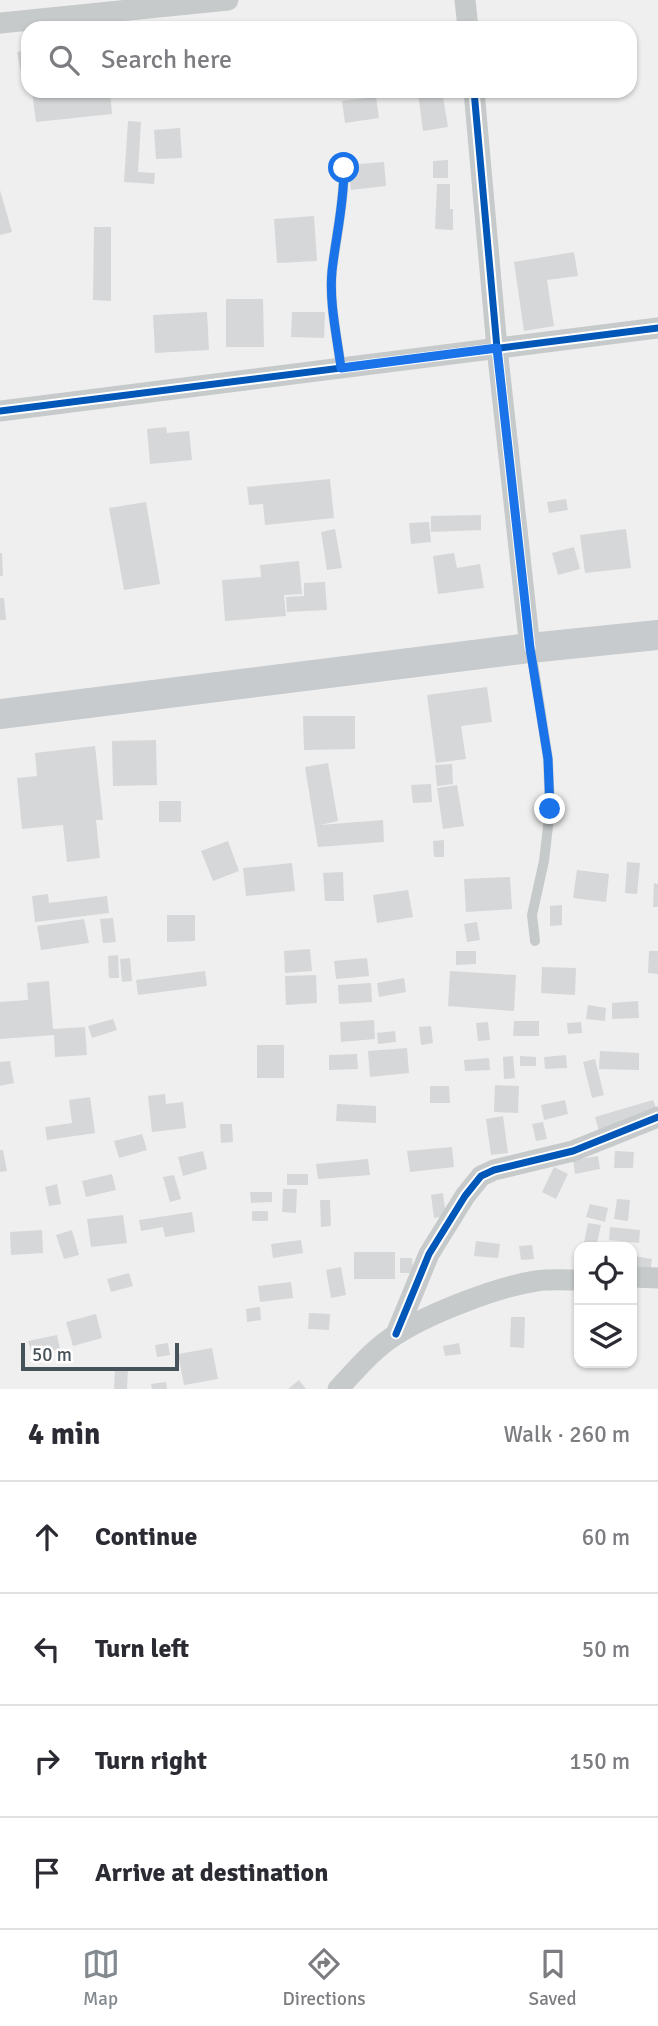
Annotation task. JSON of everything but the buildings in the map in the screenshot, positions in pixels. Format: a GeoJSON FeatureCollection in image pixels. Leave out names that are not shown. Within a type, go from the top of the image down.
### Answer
{"type":"FeatureCollection","features":[{"type":"Feature","properties":{"kind":"main road"},"geometry":{"type":"LineString","coordinates":[[0,714],[530,648],[658,635]]}},
{"type":"Feature","properties":{"kind":"street"},"geometry":{"type":"LineString","coordinates":[[0,23],[228,0]]}},
{"type":"Feature","properties":{"kind":"street"},"geometry":{"type":"LineString","coordinates":[[465,0],[467,21]]}},
{"type":"Feature","properties":{"kind":"street"},"geometry":{"type":"LineString","coordinates":[[475,98],[497,348],[530,648]]}},
{"type":"Feature","properties":{"kind":"street"},"geometry":{"type":"LineString","coordinates":[[0,411],[658,328]]}},
{"type":"Feature","properties":{"kind":"street"},"geometry":{"type":"LineString","coordinates":[[396,1334],[429,1254],[481,1175],[573,1151],[658,1117]]}},
{"type":"Feature","properties":{"kind":"street"},"geometry":{"type":"LineString","coordinates":[[637,1278],[658,1278]]}},
{"type":"Feature","properties":{"kind":"street"},"geometry":{"type":"LineString","coordinates":[[338,1389],[396,1334],[488,1293],[537,1281],[574,1280]]}},
{"type":"Feature","properties":{"kind":"lane"},"geometry":{"type":"LineString","coordinates":[[341,368],[332,297],[332,271],[344,199],[344,168]]}},
{"type":"Feature","properties":{"kind":"lane"},"geometry":{"type":"LineString","coordinates":[[530,648],[548,759],[550,809],[544,861],[532,915],[535,942]]}},
{"type":"Feature","properties":{"kind":"cycle path"},"geometry":{"type":"LineString","coordinates":[[475,98],[497,348],[530,648]]}},
{"type":"Feature","properties":{"kind":"cycle path"},"geometry":{"type":"LineString","coordinates":[[0,411],[658,328]]}},
{"type":"Feature","properties":{"kind":"cycle path"},"geometry":{"type":"LineString","coordinates":[[396,1334],[429,1254],[465,1196],[481,1176],[494,1170],[573,1151],[658,1117]]}},
{"type":"Feature","properties":{"kind":"route"},"geometry":{"type":"LineString","coordinates":[[344,168],[344,199],[332,271],[332,297],[341,368],[497,348],[530,648],[548,759],[550,809]]}}]}
